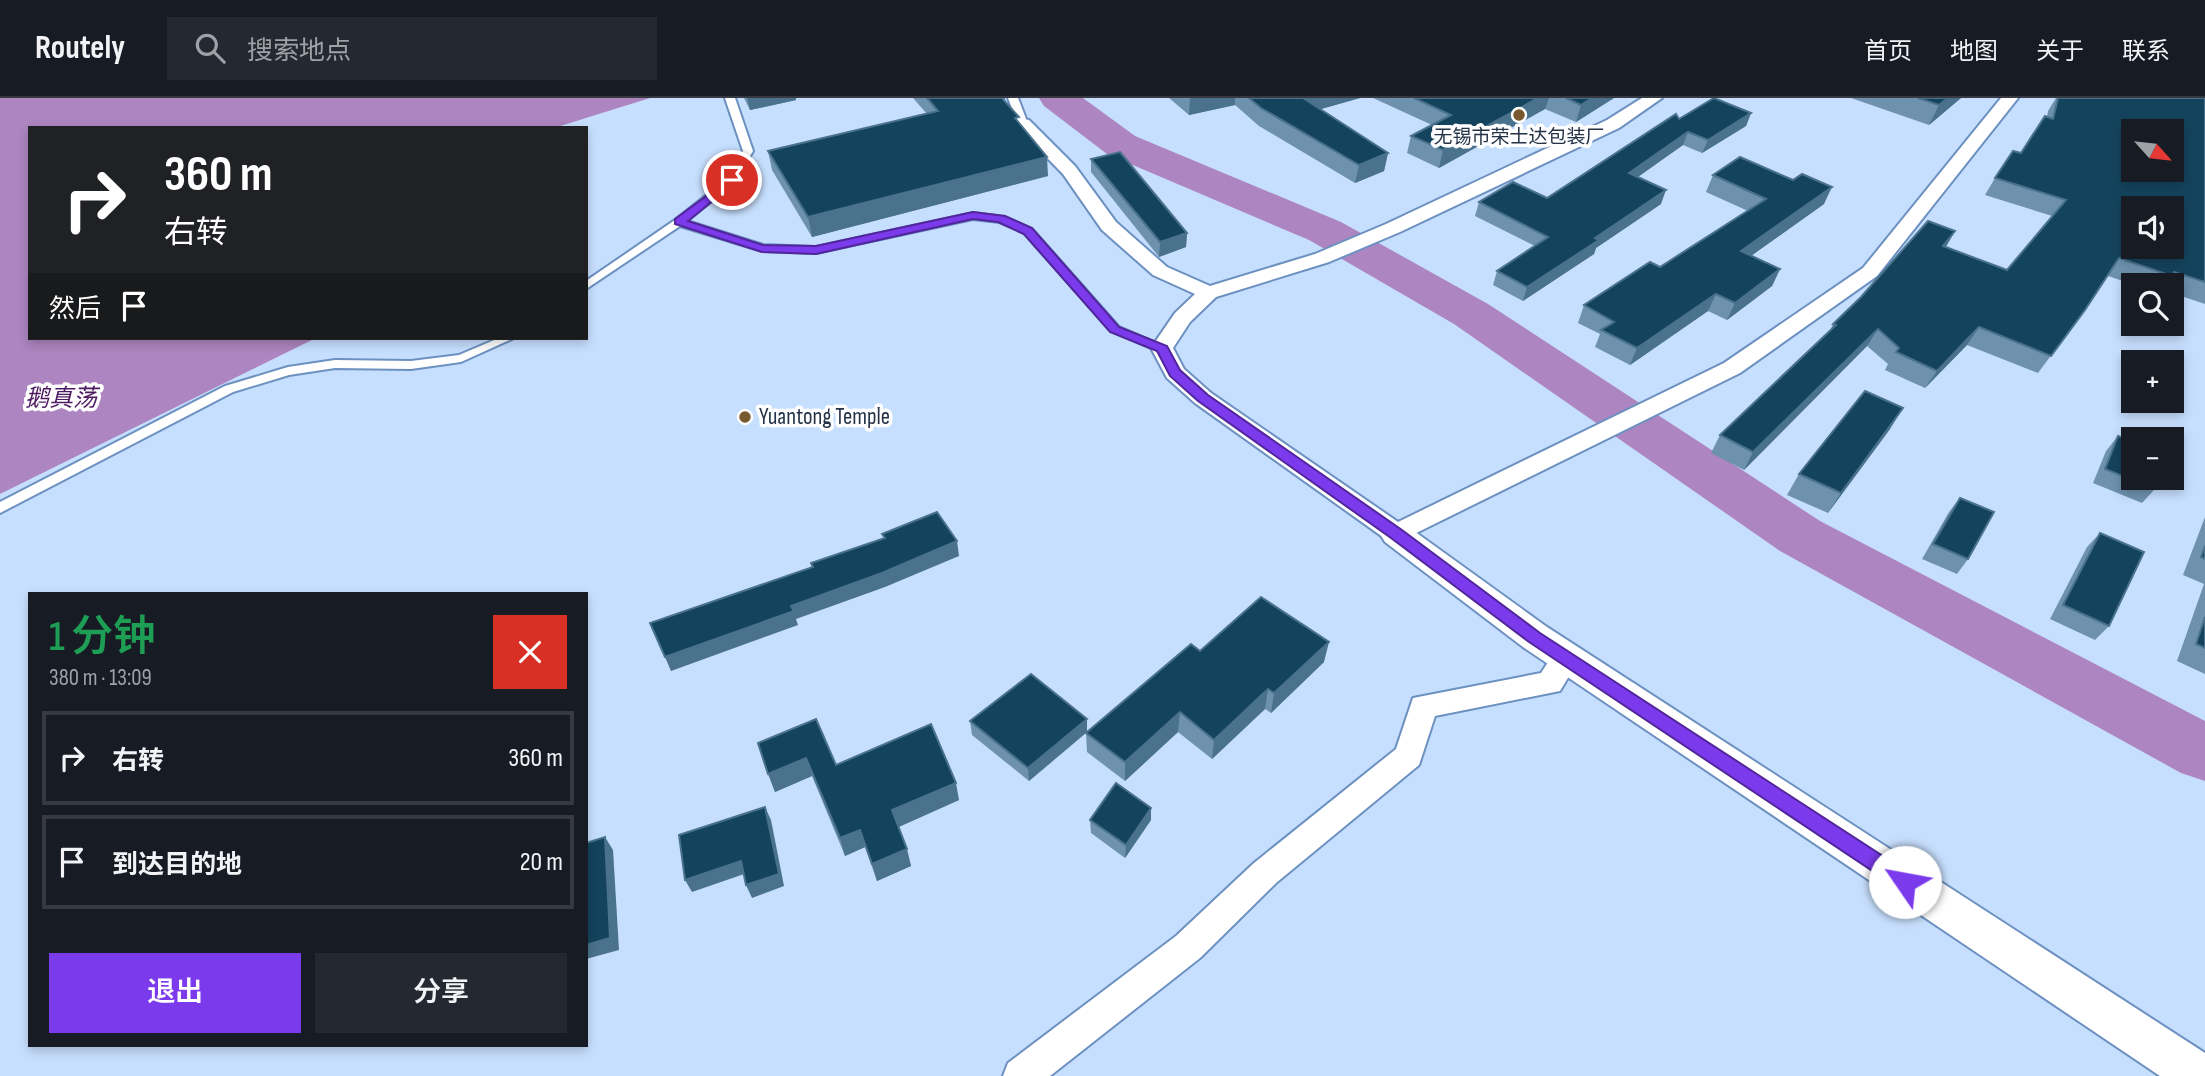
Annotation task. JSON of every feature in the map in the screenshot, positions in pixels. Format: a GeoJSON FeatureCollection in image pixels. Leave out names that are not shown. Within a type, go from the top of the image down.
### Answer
{"type":"FeatureCollection","features":[{"type":"Feature","properties":{"kind":"street"},"geometry":{"type":"LineString","coordinates":[[1654,98],[1614,124],[1393,228],[1322,258],[1209,293],[1182,318],[1162,348],[1175,373],[1203,398],[1566,658],[2200,1076]]}},
{"type":"Feature","properties":{"kind":"street"},"geometry":{"type":"LineString","coordinates":[[1396,534],[1732,368],[1870,272],[2010,98]]}},
{"type":"Feature","properties":{"kind":"street"},"geometry":{"type":"LineString","coordinates":[[1023,124],[1069,170],[1109,226],[1160,271],[1209,293]]}},
{"type":"Feature","properties":{"kind":"street"},"geometry":{"type":"LineString","coordinates":[[1021,1076],[1188,947],[1265,873],[1409,756],[1423,706],[1550,683],[1566,658]]}},
{"type":"Feature","properties":{"kind":"lane"},"geometry":{"type":"LineString","coordinates":[[588,285],[679,222],[732,180],[748,150],[730,98]]}},
{"type":"Feature","properties":{"kind":"lane"},"geometry":{"type":"LineString","coordinates":[[1013,98],[1023,124]]}},
{"type":"Feature","properties":{"kind":"lane"},"geometry":{"type":"LineString","coordinates":[[679,222],[762,248],[816,250],[973,216],[1001,219],[1028,231],[1115,329],[1162,348]]}},
{"type":"Feature","properties":{"kind":"lane"},"geometry":{"type":"LineString","coordinates":[[0,508],[229,389],[288,371],[335,364],[411,365],[461,358],[503,340]]}},
{"type":"Feature","properties":{"kind":"water","name":"鹅真荡"},"geometry":{"type":"Polygon","coordinates":[[[0,98],[650,98],[560,126],[28,126],[28,340],[312,340],[0,494],[0,98]]]}},
{"type":"Feature","properties":{"kind":"building"},"geometry":{"type":"Polygon","coordinates":[[[927,98],[1002,98],[1047,157],[808,217],[768,151],[938,111],[927,98]]]}},
{"type":"Feature","properties":{"kind":"building"},"geometry":{"type":"Polygon","coordinates":[[[1249,98],[1303,98],[1388,153],[1359,165],[1261,108],[1249,98]]]}},
{"type":"Feature","properties":{"kind":"building"},"geometry":{"type":"Polygon","coordinates":[[[1414,98],[1538,98],[1443,150],[1411,136],[1451,115],[1414,98]]]}},
{"type":"Feature","properties":{"kind":"building"},"geometry":{"type":"Polygon","coordinates":[[[1566,98],[1592,98],[1581,105],[1566,98]]]}},
{"type":"Feature","properties":{"kind":"building"},"geometry":{"type":"Polygon","coordinates":[[[1714,98],[1751,113],[1708,140],[1688,132],[1629,173],[1666,190],[1595,238],[1599,240],[1527,287],[1497,271],[1548,237],[1479,202],[1513,182],[1547,198],[1676,114],[1679,119],[1714,98]]]}},
{"type":"Feature","properties":{"kind":"building"},"geometry":{"type":"Polygon","coordinates":[[[1918,98],[1948,98],[1939,105],[1918,98]]]}},
{"type":"Feature","properties":{"kind":"building"},"geometry":{"type":"Polygon","coordinates":[[[2058,98],[2205,98],[2205,282],[2184,273],[2163,273],[2122,259],[2184,259],[2184,196],[2121,196],[2121,259],[2051,356],[1979,327],[1937,371],[1896,352],[1899,348],[1878,329],[1753,452],[1720,435],[1836,325],[1833,324],[1861,297],[1928,221],[1955,231],[1943,246],[2007,270],[2066,200],[1995,178],[2013,151],[2021,153],[2045,116],[2053,119],[2058,98]]]}},
{"type":"Feature","properties":{"kind":"building"},"geometry":{"type":"Polygon","coordinates":[[[1120,152],[1187,233],[1160,242],[1091,159],[1120,152]]]}},
{"type":"Feature","properties":{"kind":"building"},"geometry":{"type":"Polygon","coordinates":[[[1740,157],[1793,180],[1802,174],[1832,187],[1741,251],[1780,269],[1735,303],[1716,294],[1637,348],[1601,330],[1614,322],[1584,305],[1650,262],[1660,267],[1766,199],[1713,175],[1740,157]]]}},
{"type":"Feature","properties":{"kind":"building"},"geometry":{"type":"Polygon","coordinates":[[[1865,391],[1903,408],[1841,493],[1799,474],[1865,391]]]}},
{"type":"Feature","properties":{"kind":"building"},"geometry":{"type":"Polygon","coordinates":[[[2118,436],[2121,437],[2121,475],[2105,469],[2118,436]]]}},
{"type":"Feature","properties":{"kind":"building"},"geometry":{"type":"Polygon","coordinates":[[[1960,498],[1994,512],[1968,559],[1933,544],[1960,498]]]}},
{"type":"Feature","properties":{"kind":"building"},"geometry":{"type":"Polygon","coordinates":[[[937,512],[957,541],[882,573],[791,606],[794,611],[665,657],[650,623],[813,567],[811,563],[885,538],[882,534],[937,512]]]}},
{"type":"Feature","properties":{"kind":"building"},"geometry":{"type":"Polygon","coordinates":[[[2100,533],[2144,552],[2109,626],[2063,605],[2100,533]]]}},
{"type":"Feature","properties":{"kind":"building"},"geometry":{"type":"Polygon","coordinates":[[[1261,597],[1329,642],[1274,693],[1268,689],[1214,740],[1180,712],[1125,762],[1086,733],[1191,644],[1200,651],[1261,597]]]}},
{"type":"Feature","properties":{"kind":"building"},"geometry":{"type":"Polygon","coordinates":[[[2205,617],[2205,648],[2196,644],[2205,617]]]}},
{"type":"Feature","properties":{"kind":"building"},"geometry":{"type":"Polygon","coordinates":[[[1031,674],[1087,719],[1028,768],[970,721],[1031,674]]]}},
{"type":"Feature","properties":{"kind":"building"},"geometry":{"type":"Polygon","coordinates":[[[816,719],[836,765],[931,724],[956,783],[892,810],[907,849],[872,864],[860,830],[840,838],[806,758],[768,774],[758,743],[816,719]]]}},
{"type":"Feature","properties":{"kind":"building"},"geometry":{"type":"Polygon","coordinates":[[[1116,783],[1151,808],[1126,845],[1090,820],[1116,783]]]}},
{"type":"Feature","properties":{"kind":"building"},"geometry":{"type":"Polygon","coordinates":[[[765,807],[779,874],[746,885],[741,861],[685,880],[679,835],[765,807]]]}},
{"type":"Feature","properties":{"kind":"building"},"geometry":{"type":"Polygon","coordinates":[[[605,837],[610,938],[588,944],[588,842],[605,837]]]}},
{"type":"Feature","properties":{"kind":"waterway"},"geometry":{"type":"LineString","coordinates":[[1058,98],[1121,145],[1325,231],[1471,314],[1800,536],[2205,753]]}},
{"type":"Feature","properties":{"kind":"place","name":"无锡市荣士达包装厂"},"geometry":{"type":"Point","coordinates":[1519,115]}},
{"type":"Feature","properties":{"kind":"place","name":"Yuantong Temple"},"geometry":{"type":"Point","coordinates":[745,417]}},
{"type":"Feature","properties":{"kind":"route"},"geometry":{"type":"LineString","coordinates":[[732,180],[679,222],[762,248],[816,250],[973,216],[1001,219],[1028,231],[1115,329],[1162,348],[1175,373],[1203,398],[1396,534],[1535,637],[1905,882]]}}]}
